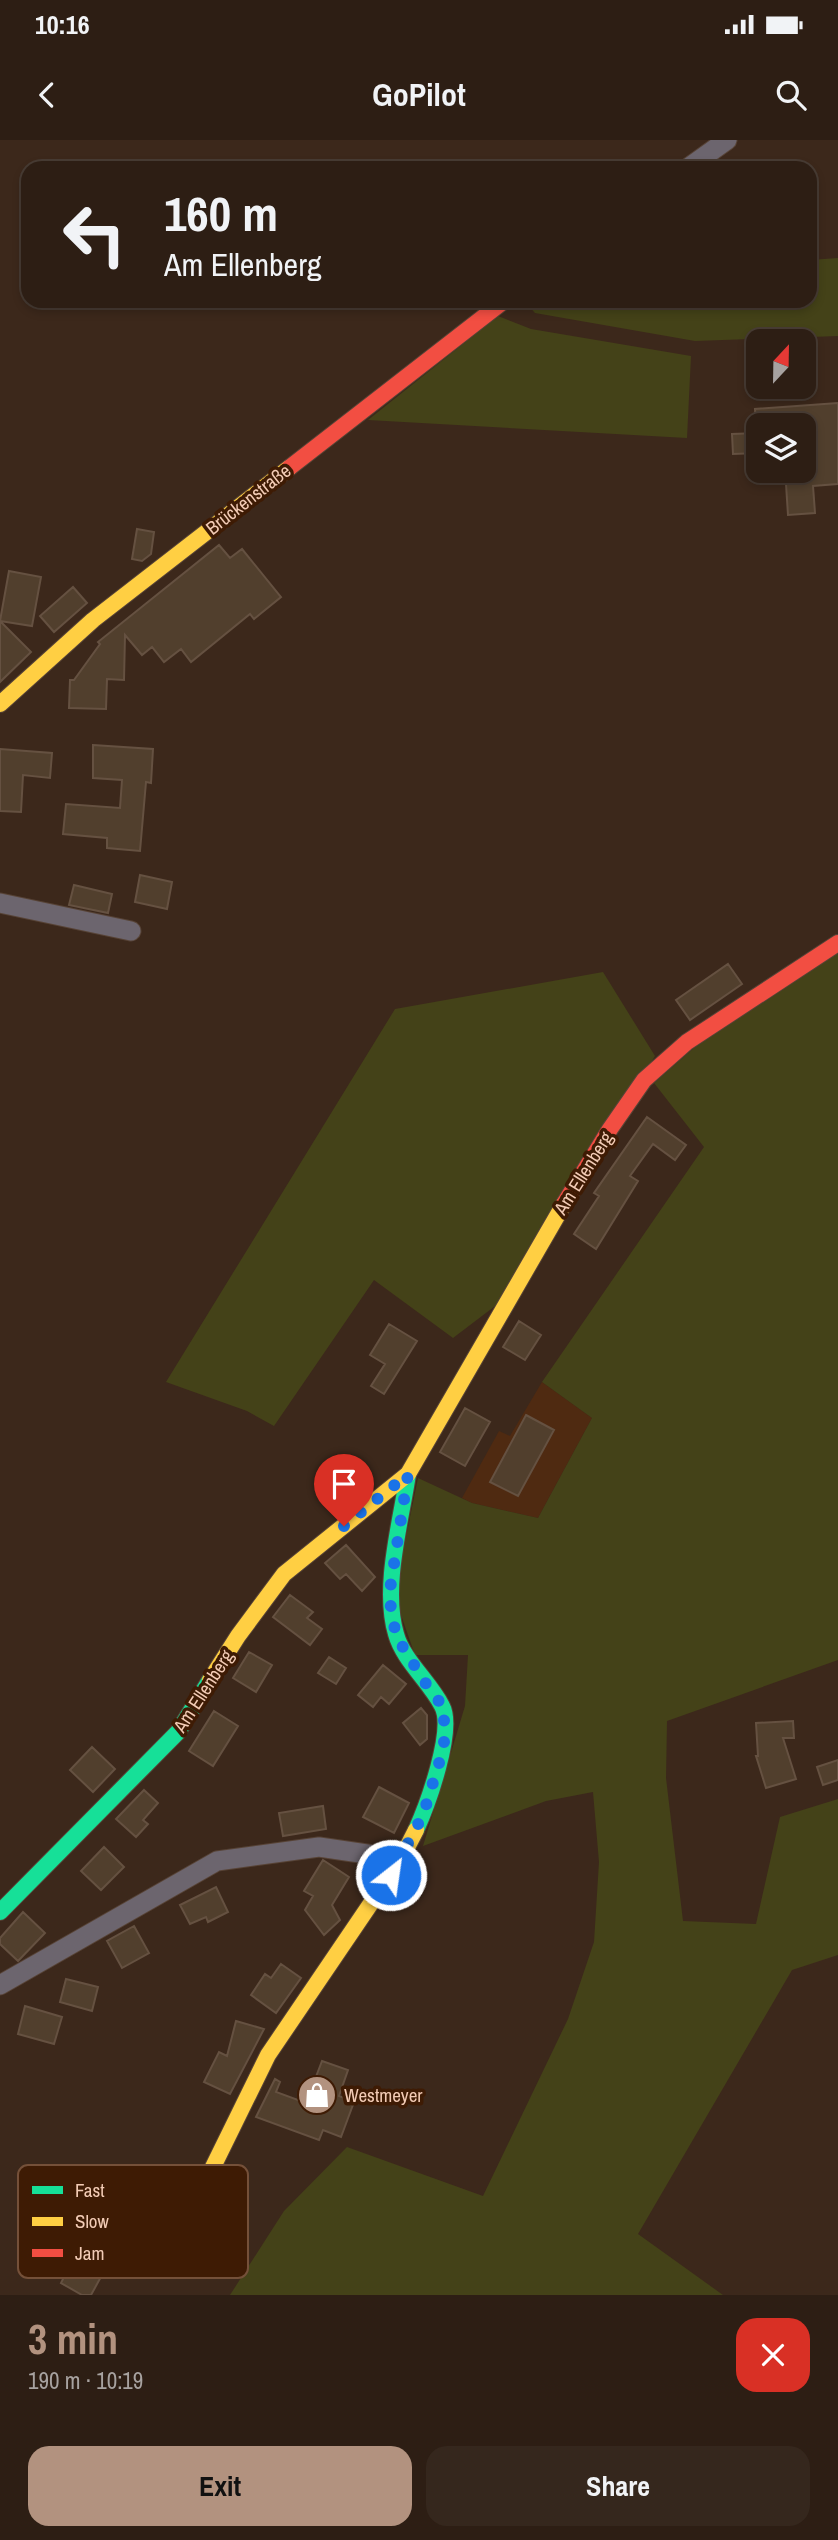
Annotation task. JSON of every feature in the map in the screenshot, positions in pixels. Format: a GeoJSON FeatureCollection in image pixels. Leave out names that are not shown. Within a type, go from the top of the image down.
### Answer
{"type":"FeatureCollection","features":[{"type":"Feature","properties":{"kind":"street"},"geometry":{"type":"LineString","coordinates":[[698,161],[727,140]]}},
{"type":"Feature","properties":{"kind":"street","name":"Brückenstraße"},"geometry":{"type":"LineString","coordinates":[[0,704],[93,620],[495,308]]}},
{"type":"Feature","properties":{"kind":"street"},"geometry":{"type":"LineString","coordinates":[[0,903],[131,931]]}},
{"type":"Feature","properties":{"kind":"street","name":"Am Ellenberg"},"geometry":{"type":"LineString","coordinates":[[214,2165],[268,2054],[401,1859],[423,1815],[444,1747],[444,1708],[396,1636],[389,1596],[408,1474],[560,1210],[644,1080],[687,1042],[838,943]]}},
{"type":"Feature","properties":{"kind":"street","name":"Am Ellenberg"},"geometry":{"type":"LineString","coordinates":[[0,1912],[178,1732],[238,1636],[284,1574],[408,1474]]}},
{"type":"Feature","properties":{"kind":"street"},"geometry":{"type":"LineString","coordinates":[[0,1985],[217,1861],[319,1847],[401,1859]]}},
{"type":"Feature","properties":{"kind":"shaded area"},"geometry":{"type":"Polygon","coordinates":[[[838,258],[838,336],[816,337],[816,329],[746,329],[746,339],[695,341],[535,313],[530,308],[817,308],[817,260],[838,258]]]}},
{"type":"Feature","properties":{"kind":"shaded area"},"geometry":{"type":"Polygon","coordinates":[[[498,316],[531,329],[691,356],[687,438],[368,420],[498,316]]]}},
{"type":"Feature","properties":{"kind":"shaded area"},"geometry":{"type":"Polygon","coordinates":[[[838,953],[838,1660],[667,1721],[666,1778],[683,1921],[756,1924],[780,1817],[838,1799],[838,1955],[792,1970],[638,2234],[723,2295],[230,2295],[241,2278],[248,2278],[248,2267],[284,2211],[347,2147],[483,2196],[568,2019],[594,1942],[599,1862],[593,1792],[546,1801],[423,1846],[465,1706],[468,1655],[415,1655],[394,1595],[418,1478],[472,1503],[538,1518],[592,1418],[542,1382],[704,1147],[654,1083],[695,1047],[838,953]]]}},
{"type":"Feature","properties":{"kind":"shaded area"},"geometry":{"type":"Polygon","coordinates":[[[603,972],[655,1056],[503,1300],[453,1338],[374,1280],[274,1426],[247,1411],[166,1382],[395,1009],[603,972]]]}},
{"type":"Feature","properties":{"kind":"shaded area"},"geometry":{"type":"Polygon","coordinates":[[[542,1382],[592,1418],[538,1518],[472,1503],[462,1498],[499,1431],[510,1436],[542,1382]]]}},
{"type":"Feature","properties":{"kind":"building"},"geometry":{"type":"Polygon","coordinates":[[[838,403],[838,484],[813,486],[815,513],[788,515],[786,484],[816,483],[816,413],[755,413],[755,409],[838,403]]]}},
{"type":"Feature","properties":{"kind":"building"},"geometry":{"type":"Polygon","coordinates":[[[746,433],[746,453],[733,454],[732,434],[746,433]]]}},
{"type":"Feature","properties":{"kind":"building"},"geometry":{"type":"Polygon","coordinates":[[[137,529],[154,532],[151,554],[142,561],[132,559],[137,529]]]}},
{"type":"Feature","properties":{"kind":"building"},"geometry":{"type":"Polygon","coordinates":[[[219,545],[230,558],[242,549],[281,597],[254,619],[250,614],[191,662],[181,649],[164,662],[152,647],[142,655],[125,635],[124,680],[107,679],[106,709],[69,708],[70,680],[74,680],[100,644],[98,642],[219,545]]]}},
{"type":"Feature","properties":{"kind":"building"},"geometry":{"type":"Polygon","coordinates":[[[9,571],[41,577],[32,626],[0,621],[9,571]]]}},
{"type":"Feature","properties":{"kind":"building"},"geometry":{"type":"Polygon","coordinates":[[[73,587],[87,603],[54,632],[40,616],[73,587]]]}},
{"type":"Feature","properties":{"kind":"building"},"geometry":{"type":"Polygon","coordinates":[[[0,621],[31,652],[0,682],[0,621]]]}},
{"type":"Feature","properties":{"kind":"building"},"geometry":{"type":"Polygon","coordinates":[[[93,745],[153,749],[151,783],[146,782],[140,851],[107,848],[107,838],[63,834],[66,804],[120,808],[122,780],[93,778],[93,745]]]}},
{"type":"Feature","properties":{"kind":"building"},"geometry":{"type":"Polygon","coordinates":[[[0,749],[52,753],[50,778],[23,775],[21,812],[0,811],[0,749]]]}},
{"type":"Feature","properties":{"kind":"building"},"geometry":{"type":"Polygon","coordinates":[[[140,875],[172,882],[167,909],[135,902],[140,875]]]}},
{"type":"Feature","properties":{"kind":"building"},"geometry":{"type":"Polygon","coordinates":[[[74,885],[112,894],[108,913],[69,905],[74,885]]]}},
{"type":"Feature","properties":{"kind":"building"},"geometry":{"type":"Polygon","coordinates":[[[728,964],[742,984],[690,1020],[676,1000],[728,964]]]}},
{"type":"Feature","properties":{"kind":"building"},"geometry":{"type":"Polygon","coordinates":[[[647,1117],[686,1145],[675,1160],[653,1144],[630,1176],[638,1181],[596,1249],[574,1234],[599,1196],[594,1193],[647,1117]]]}},
{"type":"Feature","properties":{"kind":"building"},"geometry":{"type":"Polygon","coordinates":[[[519,1321],[541,1335],[525,1360],[503,1347],[519,1321]]]}},
{"type":"Feature","properties":{"kind":"building"},"geometry":{"type":"Polygon","coordinates":[[[389,1324],[417,1341],[384,1394],[371,1386],[385,1364],[370,1355],[389,1324]]]}},
{"type":"Feature","properties":{"kind":"building"},"geometry":{"type":"Polygon","coordinates":[[[465,1408],[490,1422],[465,1466],[440,1452],[465,1408]]]}},
{"type":"Feature","properties":{"kind":"building"},"geometry":{"type":"Polygon","coordinates":[[[526,1415],[554,1430],[518,1496],[490,1482],[526,1415]]]}},
{"type":"Feature","properties":{"kind":"building"},"geometry":{"type":"Polygon","coordinates":[[[346,1545],[375,1577],[362,1591],[346,1574],[340,1579],[325,1563],[346,1545]]]}},
{"type":"Feature","properties":{"kind":"building"},"geometry":{"type":"Polygon","coordinates":[[[290,1595],[313,1612],[307,1618],[322,1629],[310,1645],[273,1617],[290,1595]]]}},
{"type":"Feature","properties":{"kind":"building"},"geometry":{"type":"Polygon","coordinates":[[[249,1652],[272,1665],[256,1692],[233,1678],[249,1652]]]}},
{"type":"Feature","properties":{"kind":"building"},"geometry":{"type":"Polygon","coordinates":[[[329,1657],[346,1668],[336,1684],[318,1673],[329,1657]]]}},
{"type":"Feature","properties":{"kind":"building"},"geometry":{"type":"Polygon","coordinates":[[[383,1665],[406,1684],[389,1704],[381,1697],[373,1707],[358,1695],[383,1665]]]}},
{"type":"Feature","properties":{"kind":"building"},"geometry":{"type":"Polygon","coordinates":[[[421,1708],[427,1715],[427,1739],[420,1745],[403,1723],[421,1708]]]}},
{"type":"Feature","properties":{"kind":"building"},"geometry":{"type":"Polygon","coordinates":[[[214,1711],[238,1726],[213,1766],[189,1751],[214,1711]]]}},
{"type":"Feature","properties":{"kind":"building"},"geometry":{"type":"Polygon","coordinates":[[[793,1721],[794,1738],[783,1738],[796,1779],[766,1788],[756,1756],[756,1723],[793,1721]]]}},
{"type":"Feature","properties":{"kind":"building"},"geometry":{"type":"Polygon","coordinates":[[[92,1747],[115,1769],[93,1792],[70,1770],[92,1747]]]}},
{"type":"Feature","properties":{"kind":"building"},"geometry":{"type":"Polygon","coordinates":[[[838,1760],[838,1780],[823,1785],[817,1767],[838,1760]]]}},
{"type":"Feature","properties":{"kind":"building"},"geometry":{"type":"Polygon","coordinates":[[[379,1787],[409,1803],[394,1833],[363,1817],[379,1787]]]}},
{"type":"Feature","properties":{"kind":"building"},"geometry":{"type":"Polygon","coordinates":[[[144,1790],[158,1803],[143,1820],[148,1824],[136,1837],[116,1819],[144,1790]]]}},
{"type":"Feature","properties":{"kind":"building"},"geometry":{"type":"Polygon","coordinates":[[[323,1806],[326,1829],[283,1836],[279,1813],[323,1806]]]}},
{"type":"Feature","properties":{"kind":"building"},"geometry":{"type":"Polygon","coordinates":[[[104,1847],[124,1867],[101,1890],[81,1871],[104,1847]]]}},
{"type":"Feature","properties":{"kind":"building"},"geometry":{"type":"Polygon","coordinates":[[[323,1860],[349,1877],[332,1905],[340,1920],[324,1935],[305,1910],[313,1896],[304,1891],[323,1860]]]}},
{"type":"Feature","properties":{"kind":"building"},"geometry":{"type":"Polygon","coordinates":[[[216,1887],[228,1912],[208,1922],[206,1917],[190,1924],[180,1905],[216,1887]]]}},
{"type":"Feature","properties":{"kind":"building"},"geometry":{"type":"Polygon","coordinates":[[[23,1912],[45,1933],[18,1961],[0,1944],[0,1938],[23,1912]]]}},
{"type":"Feature","properties":{"kind":"building"},"geometry":{"type":"Polygon","coordinates":[[[134,1926],[149,1953],[122,1968],[107,1941],[134,1926]]]}},
{"type":"Feature","properties":{"kind":"building"},"geometry":{"type":"Polygon","coordinates":[[[281,1964],[301,1978],[276,2013],[251,1995],[265,1974],[271,1978],[281,1964]]]}},
{"type":"Feature","properties":{"kind":"building"},"geometry":{"type":"Polygon","coordinates":[[[66,1979],[98,1987],[92,2011],[60,2002],[66,1979]]]}},
{"type":"Feature","properties":{"kind":"building"},"geometry":{"type":"Polygon","coordinates":[[[25,2006],[62,2017],[54,2044],[18,2034],[25,2006]]]}},
{"type":"Feature","properties":{"kind":"building"},"geometry":{"type":"Polygon","coordinates":[[[236,2021],[264,2029],[230,2094],[204,2082],[219,2052],[227,2056],[236,2021]]]}},
{"type":"Feature","properties":{"kind":"building"},"geometry":{"type":"Polygon","coordinates":[[[322,2061],[348,2070],[339,2096],[354,2102],[341,2137],[323,2130],[319,2140],[256,2117],[275,2079],[280,2082],[276,2092],[306,2103],[322,2061]]]}},
{"type":"Feature","properties":{"kind":"building"},"geometry":{"type":"Polygon","coordinates":[[[64,2278],[100,2278],[91,2295],[82,2295],[61,2283],[64,2278]]]}},
{"type":"Feature","properties":{"kind":"traffic: fast"},"geometry":{"type":"LineString","coordinates":[[408,1474],[394,1554],[392,1616],[399,1644],[437,1697],[445,1717],[438,1768],[416,1830]]}},
{"type":"Feature","properties":{"kind":"traffic: fast"},"geometry":{"type":"LineString","coordinates":[[0,1912],[178,1732],[210,1680]]}},
{"type":"Feature","properties":{"kind":"traffic: slow"},"geometry":{"type":"LineString","coordinates":[[0,704],[93,620],[289,468]]}},
{"type":"Feature","properties":{"kind":"traffic: slow"},"geometry":{"type":"LineString","coordinates":[[210,1680],[238,1636],[284,1574],[408,1474],[564,1204]]}},
{"type":"Feature","properties":{"kind":"traffic: slow"},"geometry":{"type":"LineString","coordinates":[[214,2165],[268,2055],[401,1859],[416,1830]]}},
{"type":"Feature","properties":{"kind":"traffic: jam"},"geometry":{"type":"LineString","coordinates":[[289,468],[495,308]]}},
{"type":"Feature","properties":{"kind":"traffic: jam"},"geometry":{"type":"LineString","coordinates":[[564,1204],[644,1080],[687,1042],[838,943]]}},
{"type":"Feature","properties":{"kind":"place","name":"Westmeyer"},"geometry":{"type":"Point","coordinates":[317,2095]}},
{"type":"Feature","properties":{"kind":"route"},"geometry":{"type":"LineString","coordinates":[[344,1526],[408,1474],[389,1596],[396,1636],[444,1708],[444,1747],[423,1815],[391,1875]]}}]}
